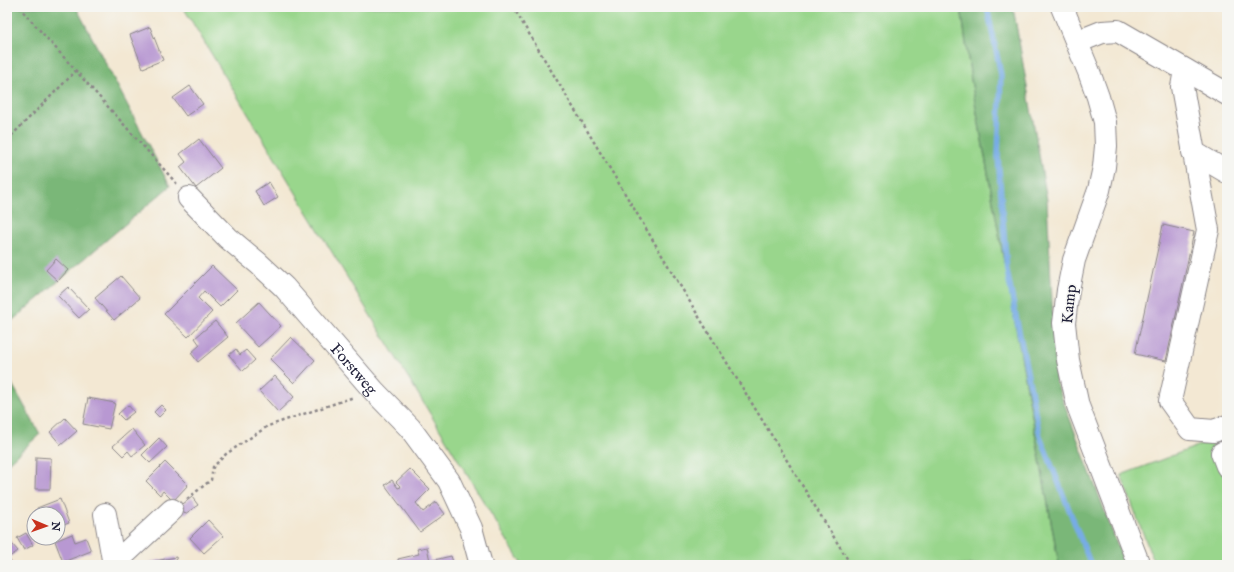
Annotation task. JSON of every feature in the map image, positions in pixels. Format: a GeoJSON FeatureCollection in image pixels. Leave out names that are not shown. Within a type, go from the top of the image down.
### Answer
{"type":"FeatureCollection","features":[{"type":"Feature","properties":{"kind":"street","name":"Kamp"},"geometry":{"type":"LineString","coordinates":[[1062,7],[1098,97],[1105,122],[1106,146],[1104,167],[1099,190],[1074,260],[1068,290],[1064,323],[1068,360],[1078,406],[1139,565]]}},
{"type":"Feature","properties":{"kind":"street"},"geometry":{"type":"LineString","coordinates":[[1077,42],[1102,32],[1118,31],[1227,94]]}},
{"type":"Feature","properties":{"kind":"street"},"geometry":{"type":"LineString","coordinates":[[1185,70],[1182,88],[1208,230],[1170,401],[1190,429],[1214,431],[1227,426]]}},
{"type":"Feature","properties":{"kind":"street"},"geometry":{"type":"LineString","coordinates":[[1193,152],[1227,172]]}},
{"type":"Feature","properties":{"kind":"street","name":"Forstweg"},"geometry":{"type":"LineString","coordinates":[[189,198],[228,238],[284,287],[374,391],[410,428],[449,481],[472,528],[481,565]]}},
{"type":"Feature","properties":{"kind":"street"},"geometry":{"type":"LineString","coordinates":[[114,565],[172,510]]}},
{"type":"Feature","properties":{"kind":"street"},"geometry":{"type":"LineString","coordinates":[[104,514],[114,565]]}},
{"type":"Feature","properties":{"kind":"path"},"geometry":{"type":"LineString","coordinates":[[19,7],[189,198]]}},
{"type":"Feature","properties":{"kind":"path"},"geometry":{"type":"LineString","coordinates":[[513,7],[851,565]]}},
{"type":"Feature","properties":{"kind":"path"},"geometry":{"type":"LineString","coordinates":[[7,140],[76,71]]}},
{"type":"Feature","properties":{"kind":"path"},"geometry":{"type":"LineString","coordinates":[[172,510],[211,480],[213,467],[226,454],[268,426],[374,391]]}},
{"type":"Feature","properties":{"kind":"green space"},"geometry":{"type":"Polygon","coordinates":[[[7,7],[76,7],[170,186],[7,325],[7,7]]]}},
{"type":"Feature","properties":{"kind":"green space"},"geometry":{"type":"Polygon","coordinates":[[[183,7],[961,7],[971,80],[1059,565],[522,565],[183,7]]]}},
{"type":"Feature","properties":{"kind":"green space"},"geometry":{"type":"Polygon","coordinates":[[[961,7],[1013,7],[1047,200],[1056,382],[1125,565],[1059,565],[971,80],[961,7]]]}},
{"type":"Feature","properties":{"kind":"green space"},"geometry":{"type":"Polygon","coordinates":[[[7,375],[40,434],[7,464],[7,375]]]}},
{"type":"Feature","properties":{"kind":"green space"},"geometry":{"type":"Polygon","coordinates":[[[1211,441],[1227,483],[1227,565],[1155,565],[1121,475],[1211,441]]]}},
{"type":"Feature","properties":{"kind":"building"},"geometry":{"type":"Polygon","coordinates":[[[150,27],[163,60],[143,68],[130,35],[150,27]]]}},
{"type":"Feature","properties":{"kind":"building"},"geometry":{"type":"Polygon","coordinates":[[[190,86],[203,104],[186,116],[173,98],[190,86]]]}},
{"type":"Feature","properties":{"kind":"building"},"geometry":{"type":"Polygon","coordinates":[[[199,139],[221,168],[196,188],[180,167],[186,162],[180,154],[199,139]]]}},
{"type":"Feature","properties":{"kind":"building"},"geometry":{"type":"Polygon","coordinates":[[[269,182],[278,197],[264,206],[255,191],[269,182]]]}},
{"type":"Feature","properties":{"kind":"building"},"geometry":{"type":"Polygon","coordinates":[[[1163,225],[1194,232],[1166,361],[1135,354],[1163,225]]]}},
{"type":"Feature","properties":{"kind":"building"},"geometry":{"type":"Polygon","coordinates":[[[56,259],[68,270],[58,281],[46,270],[56,259]]]}},
{"type":"Feature","properties":{"kind":"building"},"geometry":{"type":"Polygon","coordinates":[[[212,266],[237,290],[220,307],[204,291],[198,298],[212,312],[188,337],[164,314],[212,266]]]}},
{"type":"Feature","properties":{"kind":"building"},"geometry":{"type":"Polygon","coordinates":[[[121,276],[140,298],[114,320],[95,298],[121,276]]]}},
{"type":"Feature","properties":{"kind":"building"},"geometry":{"type":"Polygon","coordinates":[[[68,287],[89,309],[79,318],[58,296],[68,287]]]}},
{"type":"Feature","properties":{"kind":"building"},"geometry":{"type":"Polygon","coordinates":[[[259,302],[281,326],[258,347],[236,323],[259,302]]]}},
{"type":"Feature","properties":{"kind":"building"},"geometry":{"type":"Polygon","coordinates":[[[215,321],[228,337],[198,362],[191,353],[200,345],[195,338],[215,321]]]}},
{"type":"Feature","properties":{"kind":"building"},"geometry":{"type":"Polygon","coordinates":[[[291,337],[315,360],[294,383],[270,359],[291,337]]]}},
{"type":"Feature","properties":{"kind":"building"},"geometry":{"type":"Polygon","coordinates":[[[236,349],[240,355],[246,350],[255,360],[243,371],[229,355],[236,349]]]}},
{"type":"Feature","properties":{"kind":"building"},"geometry":{"type":"Polygon","coordinates":[[[275,376],[294,397],[278,412],[259,391],[275,376]]]}},
{"type":"Feature","properties":{"kind":"building"},"geometry":{"type":"Polygon","coordinates":[[[88,398],[115,403],[109,429],[83,424],[88,398]]]}},
{"type":"Feature","properties":{"kind":"building"},"geometry":{"type":"Polygon","coordinates":[[[128,405],[134,412],[124,420],[118,414],[128,405]]]}},
{"type":"Feature","properties":{"kind":"building"},"geometry":{"type":"Polygon","coordinates":[[[161,405],[166,410],[159,417],[154,412],[161,405]]]}},
{"type":"Feature","properties":{"kind":"building"},"geometry":{"type":"Polygon","coordinates":[[[65,418],[77,431],[61,445],[50,432],[65,418]]]}},
{"type":"Feature","properties":{"kind":"building"},"geometry":{"type":"Polygon","coordinates":[[[132,429],[145,445],[132,456],[128,451],[123,456],[113,446],[132,429]]]}},
{"type":"Feature","properties":{"kind":"building"},"geometry":{"type":"Polygon","coordinates":[[[159,438],[167,447],[150,463],[142,455],[159,438]]]}},
{"type":"Feature","properties":{"kind":"building"},"geometry":{"type":"Polygon","coordinates":[[[36,457],[51,458],[50,489],[35,489],[36,457]]]}},
{"type":"Feature","properties":{"kind":"building"},"geometry":{"type":"Polygon","coordinates":[[[165,462],[188,485],[173,501],[163,491],[160,495],[146,481],[165,462]]]}},
{"type":"Feature","properties":{"kind":"building"},"geometry":{"type":"Polygon","coordinates":[[[410,469],[430,489],[416,503],[423,512],[436,502],[445,514],[420,532],[385,485],[392,480],[398,488],[401,487],[396,482],[410,469]]]}},
{"type":"Feature","properties":{"kind":"building"},"geometry":{"type":"Polygon","coordinates":[[[192,497],[198,505],[185,514],[179,507],[192,497]]]}},
{"type":"Feature","properties":{"kind":"building"},"geometry":{"type":"Polygon","coordinates":[[[60,499],[63,506],[42,506],[60,499]]]}},
{"type":"Feature","properties":{"kind":"building"},"geometry":{"type":"Polygon","coordinates":[[[66,515],[69,523],[66,524],[66,515]]]}},
{"type":"Feature","properties":{"kind":"building"},"geometry":{"type":"Polygon","coordinates":[[[208,520],[223,536],[204,553],[190,538],[208,520]]]}},
{"type":"Feature","properties":{"kind":"building"},"geometry":{"type":"Polygon","coordinates":[[[26,533],[26,546],[31,546],[24,550],[17,538],[26,533]]]}},
{"type":"Feature","properties":{"kind":"building"},"geometry":{"type":"Polygon","coordinates":[[[72,534],[75,542],[86,538],[91,551],[63,562],[57,546],[66,546],[66,536],[72,534]]]}},
{"type":"Feature","properties":{"kind":"building"},"geometry":{"type":"Polygon","coordinates":[[[7,538],[18,551],[8,558],[13,564],[12,565],[7,565],[7,538]]]}},
{"type":"Feature","properties":{"kind":"building"},"geometry":{"type":"Polygon","coordinates":[[[427,547],[430,561],[451,556],[454,565],[399,565],[398,559],[419,554],[417,549],[427,547]]]}},
{"type":"Feature","properties":{"kind":"building"},"geometry":{"type":"Polygon","coordinates":[[[176,557],[177,565],[150,565],[150,562],[176,557]]]}},
{"type":"Feature","properties":{"kind":"waterway"},"geometry":{"type":"LineString","coordinates":[[987,7],[1001,75],[998,157],[1007,271],[1040,436],[1091,565]]}}]}
